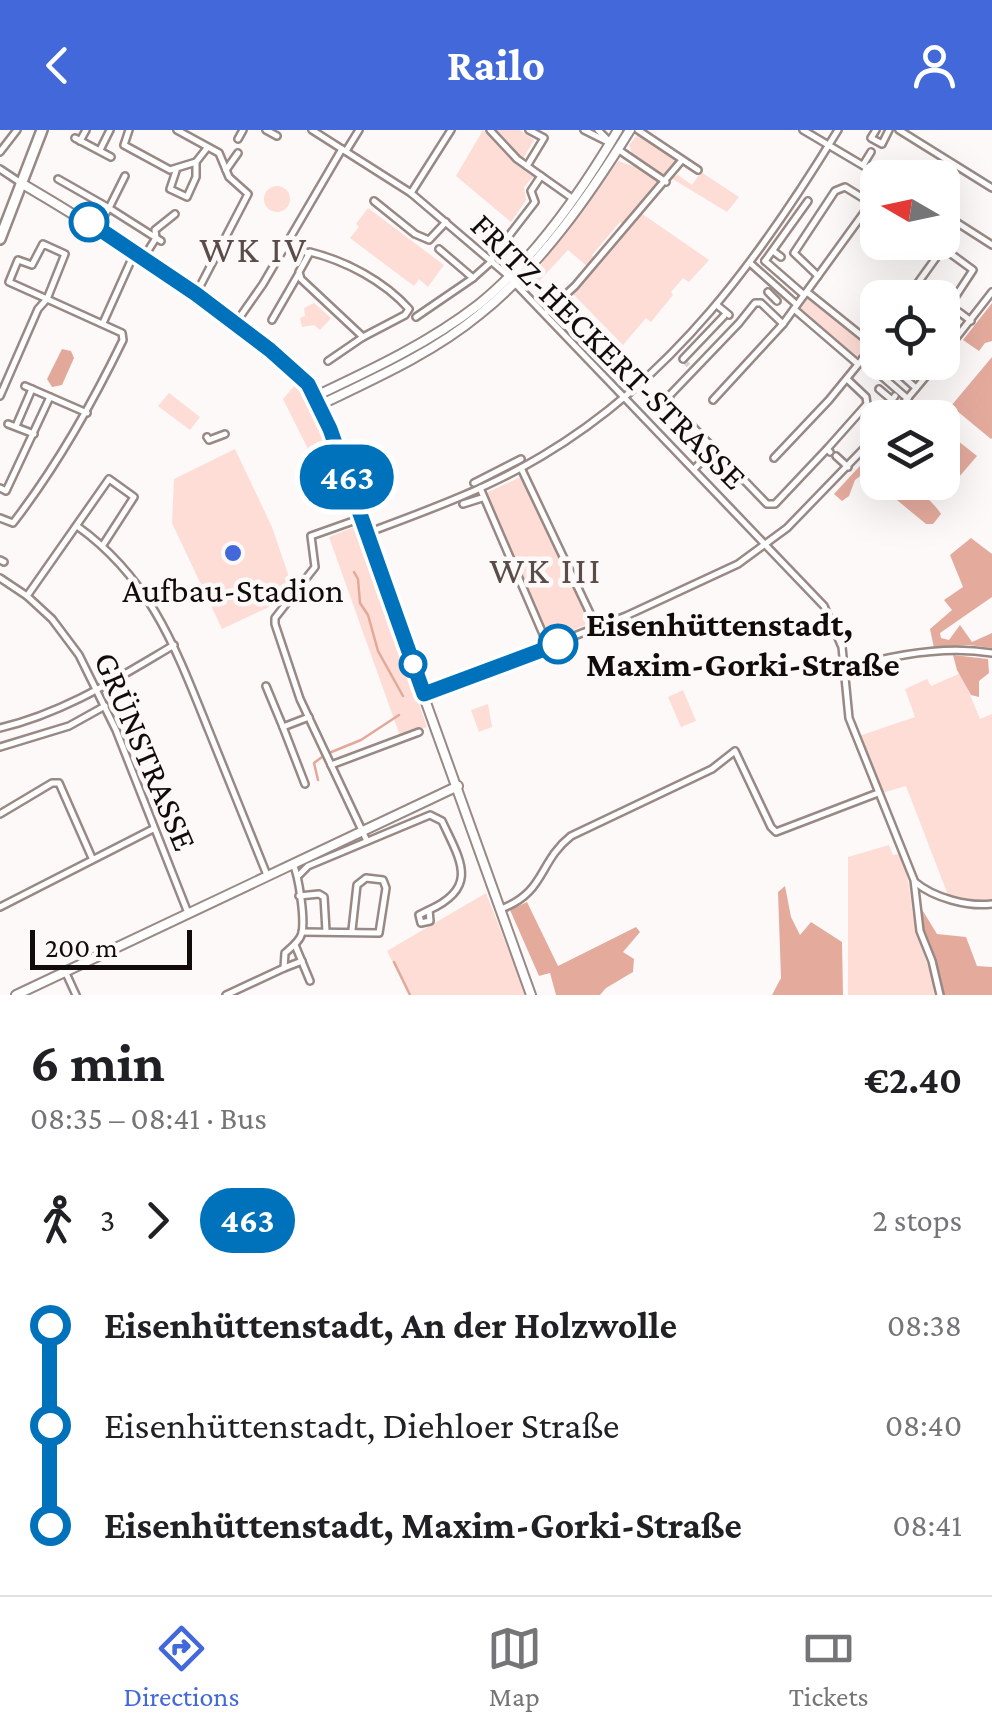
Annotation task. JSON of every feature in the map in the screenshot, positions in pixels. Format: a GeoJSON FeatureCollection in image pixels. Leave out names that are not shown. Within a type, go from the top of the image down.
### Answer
{"type":"FeatureCollection","features":[{"type":"Feature","properties":{"kind":"main road"},"geometry":{"type":"LineString","coordinates":[[0,239],[42,130]]}},
{"type":"Feature","properties":{"kind":"street"},"geometry":{"type":"LineString","coordinates":[[0,152],[17,130]]}},
{"type":"Feature","properties":{"kind":"street"},"geometry":{"type":"LineString","coordinates":[[86,130],[78,139],[110,157]]}},
{"type":"Feature","properties":{"kind":"street"},"geometry":{"type":"LineString","coordinates":[[100,151],[110,130]]}},
{"type":"Feature","properties":{"kind":"street"},"geometry":{"type":"LineString","coordinates":[[130,130],[123,143],[126,147],[176,171]]}},
{"type":"Feature","properties":{"kind":"street"},"geometry":{"type":"LineString","coordinates":[[177,130],[218,154],[232,180],[247,191],[248,198],[196,294]]}},
{"type":"Feature","properties":{"kind":"street"},"geometry":{"type":"LineString","coordinates":[[238,139],[243,130]]}},
{"type":"Feature","properties":{"kind":"street"},"geometry":{"type":"LineString","coordinates":[[266,130],[277,136]]}},
{"type":"Feature","properties":{"kind":"street","name":"FRITZ-HECKERT-STRASSE"},"geometry":{"type":"LineString","coordinates":[[312,130],[410,193],[491,260],[828,612],[842,647],[849,718],[914,880],[920,931],[940,995]]}},
{"type":"Feature","properties":{"kind":"street"},"geometry":{"type":"LineString","coordinates":[[235,324],[359,130]]}},
{"type":"Feature","properties":{"kind":"street"},"geometry":{"type":"LineString","coordinates":[[410,193],[451,130]]}},
{"type":"Feature","properties":{"kind":"street"},"geometry":{"type":"LineString","coordinates":[[490,130],[527,166],[572,198]]}},
{"type":"Feature","properties":{"kind":"street"},"geometry":{"type":"LineString","coordinates":[[527,166],[544,138],[529,130]]}},
{"type":"Feature","properties":{"kind":"street"},"geometry":{"type":"LineString","coordinates":[[584,130],[666,182]]}},
{"type":"Feature","properties":{"kind":"street"},"geometry":{"type":"LineString","coordinates":[[598,130],[614,146]]}},
{"type":"Feature","properties":{"kind":"street"},"geometry":{"type":"LineString","coordinates":[[318,400],[429,338],[512,280],[578,206],[614,146],[618,130]]}},
{"type":"Feature","properties":{"kind":"street"},"geometry":{"type":"LineString","coordinates":[[512,280],[572,198],[630,130]]}},
{"type":"Feature","properties":{"kind":"street"},"geometry":{"type":"LineString","coordinates":[[638,130],[698,170]]}},
{"type":"Feature","properties":{"kind":"street"},"geometry":{"type":"LineString","coordinates":[[802,130],[860,163]]}},
{"type":"Feature","properties":{"kind":"street"},"geometry":{"type":"LineString","coordinates":[[821,140],[827,130]]}},
{"type":"Feature","properties":{"kind":"street"},"geometry":{"type":"LineString","coordinates":[[367,533],[521,468],[625,398],[718,306],[838,130]]}},
{"type":"Feature","properties":{"kind":"street"},"geometry":{"type":"LineString","coordinates":[[876,130],[871,138],[882,144],[889,130]]}},
{"type":"Feature","properties":{"kind":"street"},"geometry":{"type":"LineString","coordinates":[[898,130],[992,188]]}},
{"type":"Feature","properties":{"kind":"street"},"geometry":{"type":"LineString","coordinates":[[196,162],[196,177],[186,201],[170,189],[176,171],[196,162],[207,148]]}},
{"type":"Feature","properties":{"kind":"street"},"geometry":{"type":"LineString","coordinates":[[866,160],[871,152]]}},
{"type":"Feature","properties":{"kind":"street"},"geometry":{"type":"LineString","coordinates":[[226,170],[238,153]]}},
{"type":"Feature","properties":{"kind":"street"},"geometry":{"type":"LineString","coordinates":[[545,314],[575,286],[682,160]]}},
{"type":"Feature","properties":{"kind":"street"},"geometry":{"type":"LineString","coordinates":[[0,168],[98,226],[196,294],[296,371],[318,400],[531,995]]}},
{"type":"Feature","properties":{"kind":"street"},"geometry":{"type":"LineString","coordinates":[[98,226],[125,176]]}},
{"type":"Feature","properties":{"kind":"street"},"geometry":{"type":"LineString","coordinates":[[416,317],[473,278],[491,260],[535,202],[531,191],[541,176]]}},
{"type":"Feature","properties":{"kind":"street"},"geometry":{"type":"LineString","coordinates":[[58,179],[158,239]]}},
{"type":"Feature","properties":{"kind":"street"},"geometry":{"type":"LineString","coordinates":[[818,276],[794,253],[835,191],[845,187],[860,196]]}},
{"type":"Feature","properties":{"kind":"street"},"geometry":{"type":"LineString","coordinates":[[374,200],[428,240],[446,222]]}},
{"type":"Feature","properties":{"kind":"street"},"geometry":{"type":"LineString","coordinates":[[766,261],[808,201]]}},
{"type":"Feature","properties":{"kind":"street"},"geometry":{"type":"LineString","coordinates":[[158,239],[155,230],[175,214]]}},
{"type":"Feature","properties":{"kind":"street"},"geometry":{"type":"LineString","coordinates":[[713,400],[783,324],[860,223]]}},
{"type":"Feature","properties":{"kind":"street"},"geometry":{"type":"LineString","coordinates":[[960,225],[992,245]]}},
{"type":"Feature","properties":{"kind":"street"},"geometry":{"type":"LineString","coordinates":[[144,257],[158,239]]}},
{"type":"Feature","properties":{"kind":"street"},"geometry":{"type":"LineString","coordinates":[[289,242],[308,254],[330,257],[352,268],[409,309],[406,315],[328,361]]}},
{"type":"Feature","properties":{"kind":"street"},"geometry":{"type":"LineString","coordinates":[[0,396],[38,309],[47,298],[65,254],[44,244],[32,265],[18,260],[9,282],[47,298],[103,322],[122,333],[122,340],[87,413],[14,522],[0,518]]}},
{"type":"Feature","properties":{"kind":"street"},"geometry":{"type":"LineString","coordinates":[[440,249],[473,278]]}},
{"type":"Feature","properties":{"kind":"street"},"geometry":{"type":"LineString","coordinates":[[103,322],[135,251]]}},
{"type":"Feature","properties":{"kind":"street"},"geometry":{"type":"LineString","coordinates":[[773,251],[781,257]]}},
{"type":"Feature","properties":{"kind":"street"},"geometry":{"type":"LineString","coordinates":[[272,320],[308,254]]}},
{"type":"Feature","properties":{"kind":"street"},"geometry":{"type":"LineString","coordinates":[[757,254],[860,334]]}},
{"type":"Feature","properties":{"kind":"street"},"geometry":{"type":"LineString","coordinates":[[959,260],[973,270],[960,296]]}},
{"type":"Feature","properties":{"kind":"street"},"geometry":{"type":"LineString","coordinates":[[750,263],[860,362],[774,458]]}},
{"type":"Feature","properties":{"kind":"street"},"geometry":{"type":"LineString","coordinates":[[300,272],[300,279],[364,337]]}},
{"type":"Feature","properties":{"kind":"street"},"geometry":{"type":"LineString","coordinates":[[768,292],[778,301]]}},
{"type":"Feature","properties":{"kind":"street"},"geometry":{"type":"LineString","coordinates":[[960,334],[992,292]]}},
{"type":"Feature","properties":{"kind":"street"},"geometry":{"type":"LineString","coordinates":[[783,324],[757,302],[668,398],[764,502],[771,505],[831,452],[867,404],[866,396],[847,379]]}},
{"type":"Feature","properties":{"kind":"street"},"geometry":{"type":"LineString","coordinates":[[676,351],[684,360],[727,315],[718,306]]}},
{"type":"Feature","properties":{"kind":"street"},"geometry":{"type":"LineString","coordinates":[[960,313],[970,321]]}},
{"type":"Feature","properties":{"kind":"street"},"geometry":{"type":"LineString","coordinates":[[883,380],[908,399],[923,380]]}},
{"type":"Feature","properties":{"kind":"street"},"geometry":{"type":"LineString","coordinates":[[907,380],[916,388]]}},
{"type":"Feature","properties":{"kind":"street"},"geometry":{"type":"LineString","coordinates":[[34,434],[12,425],[28,388],[87,413]]}},
{"type":"Feature","properties":{"kind":"street"},"geometry":{"type":"LineString","coordinates":[[878,388],[891,400]]}},
{"type":"Feature","properties":{"kind":"street"},"geometry":{"type":"LineString","coordinates":[[0,488],[6,490],[50,397]]}},
{"type":"Feature","properties":{"kind":"street"},"geometry":{"type":"LineString","coordinates":[[206,437],[208,440],[225,434]]}},
{"type":"Feature","properties":{"kind":"street"},"geometry":{"type":"LineString","coordinates":[[831,452],[848,467]]}},
{"type":"Feature","properties":{"kind":"street"},"geometry":{"type":"LineString","coordinates":[[424,694],[597,628],[704,580],[766,546],[860,454]]}},
{"type":"Feature","properties":{"kind":"street"},"geometry":{"type":"LineString","coordinates":[[693,470],[706,457]]}},
{"type":"Feature","properties":{"kind":"street"},"geometry":{"type":"LineString","coordinates":[[477,485],[521,459]]}},
{"type":"Feature","properties":{"kind":"street"},"geometry":{"type":"LineString","coordinates":[[521,468],[597,628]]}},
{"type":"Feature","properties":{"kind":"street"},"geometry":{"type":"LineString","coordinates":[[27,596],[109,479],[134,497],[103,544]]}},
{"type":"Feature","properties":{"kind":"street"},"geometry":{"type":"LineString","coordinates":[[477,485],[548,648]]}},
{"type":"Feature","properties":{"kind":"street"},"geometry":{"type":"LineString","coordinates":[[464,504],[481,497],[488,507]]}},
{"type":"Feature","properties":{"kind":"street"},"geometry":{"type":"LineString","coordinates":[[362,518],[311,536],[315,567],[276,618],[308,716],[367,841]]}},
{"type":"Feature","properties":{"kind":"street"},"geometry":{"type":"LineString","coordinates":[[76,526],[103,544],[143,592],[174,644],[267,876]]}},
{"type":"Feature","properties":{"kind":"street","name":"GRÜNSTRASSE"},"geometry":{"type":"LineString","coordinates":[[0,578],[27,596],[62,630],[98,690],[188,913]]}},
{"type":"Feature","properties":{"kind":"street"},"geometry":{"type":"LineString","coordinates":[[0,728],[35,719],[98,690],[174,644]]}},
{"type":"Feature","properties":{"kind":"street"},"geometry":{"type":"LineString","coordinates":[[846,670],[880,659],[930,652],[992,653]]}},
{"type":"Feature","properties":{"kind":"street"},"geometry":{"type":"LineString","coordinates":[[266,686],[306,784]]}},
{"type":"Feature","properties":{"kind":"street"},"geometry":{"type":"LineString","coordinates":[[0,747],[65,727],[105,706]]}},
{"type":"Feature","properties":{"kind":"street"},"geometry":{"type":"LineString","coordinates":[[283,727],[308,716]]}},
{"type":"Feature","properties":{"kind":"street"},"geometry":{"type":"LineString","coordinates":[[330,766],[419,732]]}},
{"type":"Feature","properties":{"kind":"street"},"geometry":{"type":"LineString","coordinates":[[501,910],[527,896],[558,848],[571,836],[712,769],[735,751],[776,832],[878,793]]}},
{"type":"Feature","properties":{"kind":"street"},"geometry":{"type":"LineString","coordinates":[[0,814],[52,783],[59,783],[92,858]]}},
{"type":"Feature","properties":{"kind":"street"},"geometry":{"type":"LineString","coordinates":[[16,995],[458,786]]}},
{"type":"Feature","properties":{"kind":"street"},"geometry":{"type":"LineString","coordinates":[[298,876],[308,866],[430,814],[442,821],[459,858],[461,878],[452,898],[429,910]]}},
{"type":"Feature","properties":{"kind":"street"},"geometry":{"type":"LineString","coordinates":[[0,906],[154,828]]}},
{"type":"Feature","properties":{"kind":"street"},"geometry":{"type":"LineString","coordinates":[[284,968],[286,953],[302,932],[298,876],[292,864]]}},
{"type":"Feature","properties":{"kind":"street"},"geometry":{"type":"LineString","coordinates":[[302,932],[378,932],[386,888],[383,880],[366,878],[357,885],[352,930]]}},
{"type":"Feature","properties":{"kind":"street"},"geometry":{"type":"LineString","coordinates":[[914,880],[924,889],[961,902],[992,904]]}},
{"type":"Feature","properties":{"kind":"street"},"geometry":{"type":"LineString","coordinates":[[299,896],[324,897],[326,930]]}},
{"type":"Feature","properties":{"kind":"street"},"geometry":{"type":"LineString","coordinates":[[295,945],[310,981]]}},
{"type":"Feature","properties":{"kind":"street"},"geometry":{"type":"LineString","coordinates":[[226,995],[302,961]]}},
{"type":"Feature","properties":{"kind":"street"},"geometry":{"type":"LineString","coordinates":[[66,971],[76,995]]}},
{"type":"Feature","properties":{"kind":"shaded area"},"geometry":{"type":"Polygon","coordinates":[[[483,130],[515,156],[517,153],[496,130],[520,130],[534,140],[521,162],[536,179],[532,178],[524,187],[526,200],[511,222],[456,176],[483,130]]]}},
{"type":"Feature","properties":{"kind":"shaded area"},"geometry":{"type":"Polygon","coordinates":[[[638,134],[678,161],[666,177],[632,153],[629,145],[638,134]]]}},
{"type":"Feature","properties":{"kind":"shaded area"},"geometry":{"type":"Polygon","coordinates":[[[618,161],[657,179],[658,186],[624,225],[620,222],[592,255],[595,258],[588,267],[568,250],[540,280],[551,300],[557,300],[549,308],[528,282],[618,161]]]}},
{"type":"Feature","properties":{"kind":"shaded area"},"geometry":{"type":"Polygon","coordinates":[[[701,172],[739,197],[727,212],[671,178],[678,175],[692,185],[701,172]]]}},
{"type":"Feature","properties":{"kind":"shaded area"},"geometry":{"type":"Polygon","coordinates":[[[277,186],[286,190],[290,199],[286,208],[277,212],[268,208],[264,199],[268,190],[277,186]]]}},
{"type":"Feature","properties":{"kind":"shaded area"},"geometry":{"type":"Polygon","coordinates":[[[368,208],[444,265],[428,287],[419,279],[414,286],[350,238],[368,208]]]}},
{"type":"Feature","properties":{"kind":"shaded area"},"geometry":{"type":"Polygon","coordinates":[[[641,213],[709,260],[689,282],[683,278],[651,322],[646,318],[623,345],[572,293],[641,213]]]}},
{"type":"Feature","properties":{"kind":"shaded area"},"geometry":{"type":"Polygon","coordinates":[[[808,298],[860,337],[860,355],[856,359],[799,311],[808,298]]]}},
{"type":"Feature","properties":{"kind":"shaded area"},"geometry":{"type":"Polygon","coordinates":[[[314,303],[331,318],[320,330],[314,325],[302,327],[300,318],[305,316],[304,308],[314,303]]]}},
{"type":"Feature","properties":{"kind":"shaded area"},"geometry":{"type":"Polygon","coordinates":[[[992,303],[992,341],[979,351],[963,340],[992,303]]]}},
{"type":"Feature","properties":{"kind":"shaded area"},"geometry":{"type":"Polygon","coordinates":[[[62,349],[71,351],[74,358],[62,385],[52,387],[47,379],[62,349]]]}},
{"type":"Feature","properties":{"kind":"shaded area"},"geometry":{"type":"Polygon","coordinates":[[[992,357],[991,439],[960,413],[960,400],[956,400],[992,357]]]}},
{"type":"Feature","properties":{"kind":"shaded area"},"geometry":{"type":"Polygon","coordinates":[[[296,384],[318,417],[340,479],[330,483],[323,479],[283,399],[296,384]]]}},
{"type":"Feature","properties":{"kind":"shaded area"},"geometry":{"type":"Polygon","coordinates":[[[169,393],[200,417],[190,430],[158,406],[169,393]]]}},
{"type":"Feature","properties":{"kind":"shaded area"},"geometry":{"type":"Polygon","coordinates":[[[960,442],[977,456],[960,476],[960,442]]]}},
{"type":"Feature","properties":{"kind":"shaded area","name":"Aufbau-Stadion"},"geometry":{"type":"Polygon","coordinates":[[[235,449],[272,527],[290,580],[269,607],[222,629],[172,523],[174,479],[235,449]]]}},
{"type":"Feature","properties":{"kind":"shaded area"},"geometry":{"type":"Polygon","coordinates":[[[860,466],[860,476],[849,496],[842,501],[834,494],[860,466]]]}},
{"type":"Feature","properties":{"kind":"shaded area"},"geometry":{"type":"Polygon","coordinates":[[[523,476],[592,622],[548,641],[484,494],[523,476]]]}},
{"type":"Feature","properties":{"kind":"shaded area"},"geometry":{"type":"Polygon","coordinates":[[[897,500],[931,502],[941,514],[933,524],[926,524],[897,500]]]}},
{"type":"Feature","properties":{"kind":"shaded area"},"geometry":{"type":"Polygon","coordinates":[[[357,526],[427,727],[400,736],[329,537],[357,526]]]}},
{"type":"Feature","properties":{"kind":"shaded area"},"geometry":{"type":"Polygon","coordinates":[[[971,538],[992,554],[992,597],[940,633],[941,638],[949,640],[960,625],[972,642],[992,633],[992,648],[934,648],[930,629],[952,610],[944,600],[963,587],[950,555],[971,538]]]}},
{"type":"Feature","properties":{"kind":"shaded area"},"geometry":{"type":"Polygon","coordinates":[[[953,655],[988,659],[989,673],[979,681],[979,697],[971,695],[953,655]]]}},
{"type":"Feature","properties":{"kind":"shaded area"},"geometry":{"type":"Polygon","coordinates":[[[961,673],[980,719],[992,714],[992,902],[948,895],[906,786],[882,793],[859,736],[915,717],[905,689],[927,679],[931,686],[961,673]]]}},
{"type":"Feature","properties":{"kind":"shaded area"},"geometry":{"type":"Polygon","coordinates":[[[683,690],[696,721],[681,727],[668,697],[683,690]]]}},
{"type":"Feature","properties":{"kind":"shaded area"},"geometry":{"type":"Polygon","coordinates":[[[488,704],[492,727],[479,732],[471,710],[488,704]]]}},
{"type":"Feature","properties":{"kind":"shaded area"},"geometry":{"type":"Polygon","coordinates":[[[889,845],[893,855],[900,854],[904,864],[914,923],[934,995],[848,995],[848,857],[889,845]]]}},
{"type":"Feature","properties":{"kind":"shaded area"},"geometry":{"type":"Polygon","coordinates":[[[785,886],[791,917],[800,935],[811,922],[842,942],[843,995],[772,995],[781,978],[778,892],[785,886]]]}},
{"type":"Feature","properties":{"kind":"shaded area"},"geometry":{"type":"Polygon","coordinates":[[[486,893],[526,995],[409,995],[387,951],[486,893]]]}},
{"type":"Feature","properties":{"kind":"shaded area"},"geometry":{"type":"Polygon","coordinates":[[[527,902],[558,966],[636,927],[640,932],[623,952],[634,959],[633,972],[600,995],[556,995],[550,973],[539,976],[510,910],[527,902]]]}},
{"type":"Feature","properties":{"kind":"shaded area"},"geometry":{"type":"Polygon","coordinates":[[[918,903],[937,934],[966,937],[977,966],[992,967],[992,995],[942,995],[918,903]]]}},
{"type":"Feature","properties":{"kind":"waterway"},"geometry":{"type":"LineString","coordinates":[[354,572],[360,603],[368,615],[378,651],[403,696]]}},
{"type":"Feature","properties":{"kind":"waterway"},"geometry":{"type":"LineString","coordinates":[[329,753],[361,740],[399,715]]}},
{"type":"Feature","properties":{"kind":"waterway"},"geometry":{"type":"LineString","coordinates":[[318,780],[314,763],[322,757]]}},
{"type":"Feature","properties":{"kind":"waterway"},"geometry":{"type":"LineString","coordinates":[[394,962],[410,995]]}},
{"type":"Feature","properties":{"kind":"tunnel"},"geometry":{"type":"LineString","coordinates":[[685,362],[691,368]]}},
{"type":"Feature","properties":{"kind":"bus line","name":"463"},"geometry":{"type":"LineString","coordinates":[[89,222],[196,294],[308,384],[330,429],[424,694],[558,644]]}},
{"type":"Feature","properties":{"kind":"place","name":"Aufbau-Stadion"},"geometry":{"type":"Point","coordinates":[233,553]}},
{"type":"Feature","properties":{"kind":"place","name":"Eisenhüttenstadt, Maxim-Gorki-Straße"},"geometry":{"type":"Point","coordinates":[558,644]}},
{"type":"Feature","properties":{"kind":"district","name":"WK IV"},"geometry":{"type":"Point","coordinates":[254,249]}},
{"type":"Feature","properties":{"kind":"district","name":"WK III"},"geometry":{"type":"Point","coordinates":[546,570]}}]}
